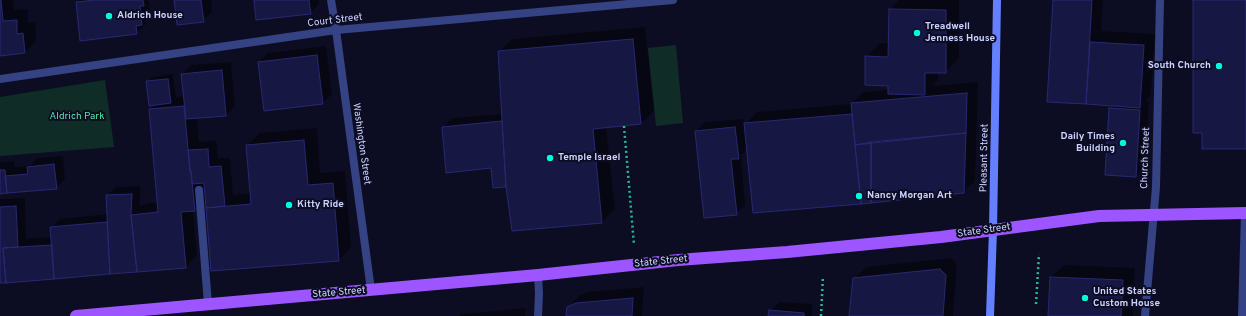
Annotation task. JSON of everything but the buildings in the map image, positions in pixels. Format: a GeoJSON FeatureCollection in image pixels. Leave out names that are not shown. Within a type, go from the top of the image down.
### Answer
{"type":"FeatureCollection","features":[{"type":"Feature","properties":{"kind":"main road","name":"Pleasant Street"},"geometry":{"type":"LineString","coordinates":[[990,316],[997,0]]}},
{"type":"Feature","properties":{"kind":"main road","name":"State Street"},"geometry":{"type":"LineString","coordinates":[[76,316],[538,275],[635,264],[787,252],[993,230],[1099,216],[1246,213]]}},
{"type":"Feature","properties":{"kind":"street","name":"Washington Street"},"geometry":{"type":"LineString","coordinates":[[331,0],[372,290]]}},
{"type":"Feature","properties":{"kind":"street","name":"Court Street"},"geometry":{"type":"LineString","coordinates":[[0,79],[336,30],[673,0]]}},
{"type":"Feature","properties":{"kind":"street","name":"Church Street"},"geometry":{"type":"LineString","coordinates":[[1145,316],[1156,187],[1160,0]]}},
{"type":"Feature","properties":{"kind":"street"},"geometry":{"type":"LineString","coordinates":[[199,190],[208,304]]}},
{"type":"Feature","properties":{"kind":"street"},"geometry":{"type":"LineString","coordinates":[[1242,316],[1246,213]]}},
{"type":"Feature","properties":{"kind":"street"},"geometry":{"type":"LineString","coordinates":[[538,275],[538,316]]}},
{"type":"Feature","properties":{"kind":"path"},"geometry":{"type":"LineString","coordinates":[[624,126],[635,264]]}},
{"type":"Feature","properties":{"kind":"path"},"geometry":{"type":"LineString","coordinates":[[1036,304],[1039,254]]}},
{"type":"Feature","properties":{"kind":"path"},"geometry":{"type":"LineString","coordinates":[[821,316],[823,276]]}},
{"type":"Feature","properties":{"kind":"green space"},"geometry":{"type":"Polygon","coordinates":[[[676,45],[683,123],[656,126],[648,48],[676,45]]]}},
{"type":"Feature","properties":{"kind":"green space","name":"Aldrich Park"},"geometry":{"type":"Polygon","coordinates":[[[105,80],[114,147],[0,156],[0,97],[105,80]]]}},
{"type":"Feature","properties":{"kind":"place","name":"Aldrich House"},"geometry":{"type":"Point","coordinates":[109,16]}},
{"type":"Feature","properties":{"kind":"place","name":"Treadwell Jenness House"},"geometry":{"type":"Point","coordinates":[917,33]}},
{"type":"Feature","properties":{"kind":"place","name":"South Church"},"geometry":{"type":"Point","coordinates":[1219,66]}},
{"type":"Feature","properties":{"kind":"place","name":"Daily Times Building"},"geometry":{"type":"Point","coordinates":[1123,143]}},
{"type":"Feature","properties":{"kind":"place","name":"Temple Israel"},"geometry":{"type":"Point","coordinates":[550,158]}},
{"type":"Feature","properties":{"kind":"place","name":"Nancy Morgan Art"},"geometry":{"type":"Point","coordinates":[859,196]}},
{"type":"Feature","properties":{"kind":"place","name":"Kitty Ride"},"geometry":{"type":"Point","coordinates":[289,205]}},
{"type":"Feature","properties":{"kind":"place","name":"United States Custom House"},"geometry":{"type":"Point","coordinates":[1085,298]}}]}
